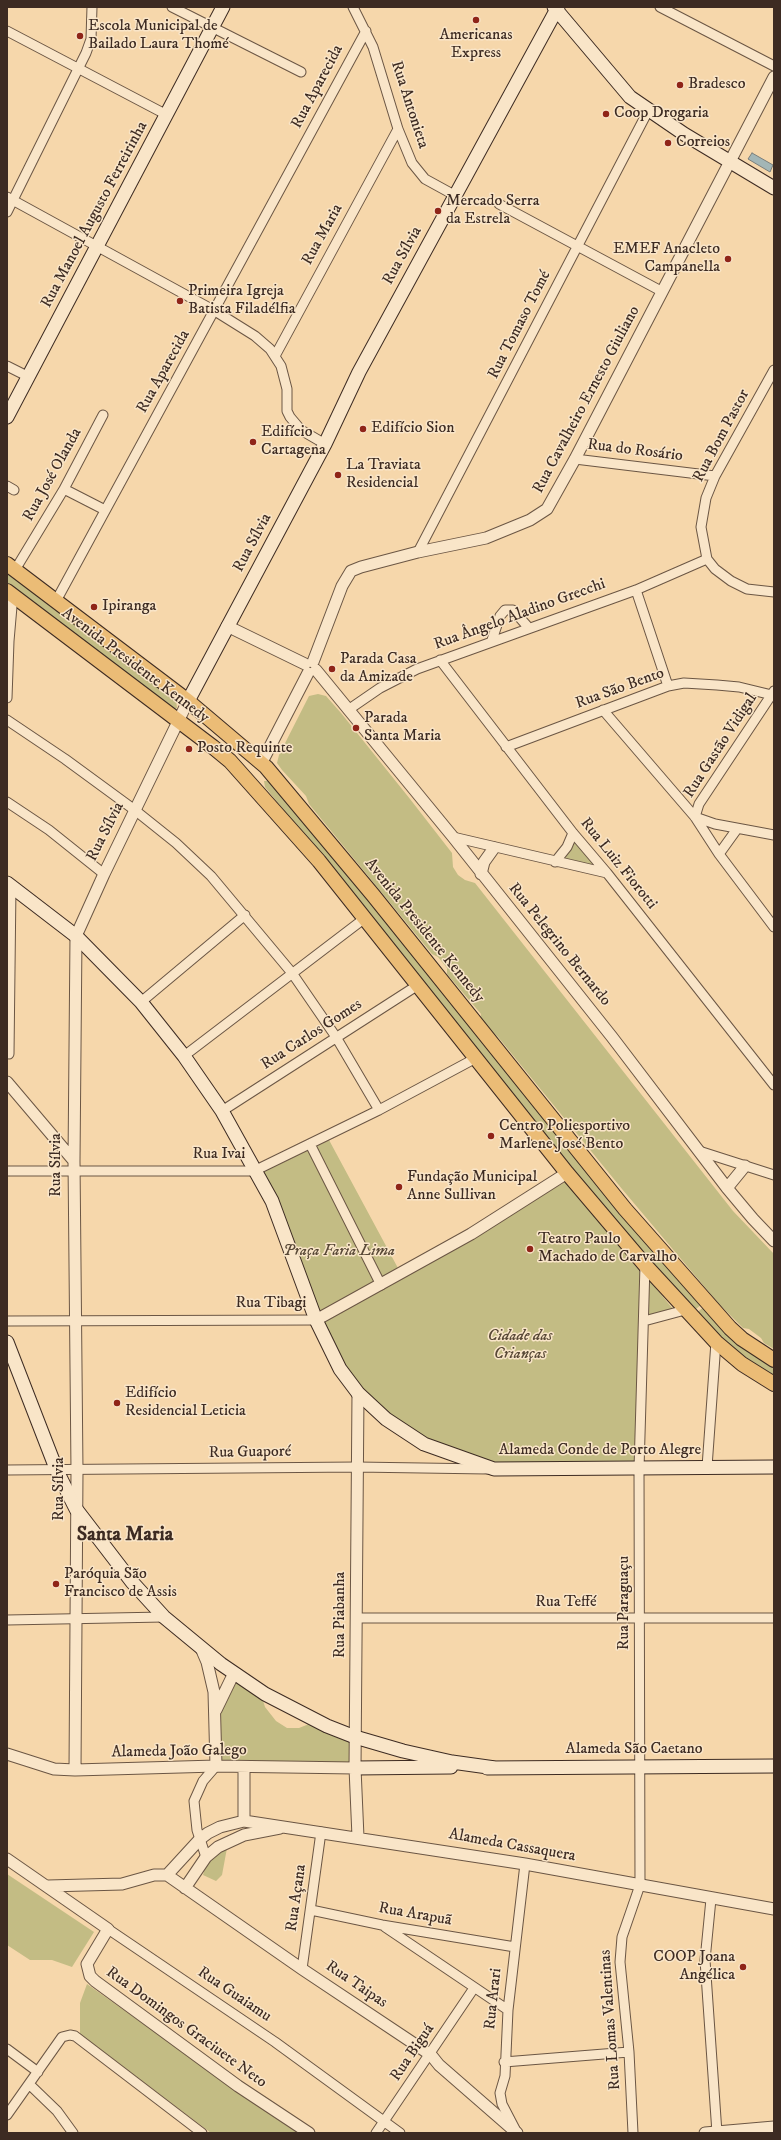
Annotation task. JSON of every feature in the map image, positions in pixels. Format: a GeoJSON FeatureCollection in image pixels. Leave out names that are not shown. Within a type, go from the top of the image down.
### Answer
{"type":"FeatureCollection","features":[{"type":"Feature","properties":{"kind":"main road","name":"Rua Manoel Augusto Ferreirinha"},"geometry":{"type":"LineString","coordinates":[[7,417],[223,7]]}},
{"type":"Feature","properties":{"kind":"main road"},"geometry":{"type":"LineString","coordinates":[[556,8],[630,97],[648,111],[774,188]]}},
{"type":"Feature","properties":{"kind":"main road","name":"Rua Sílvia"},"geometry":{"type":"LineString","coordinates":[[188,701],[325,444],[359,372],[456,196],[556,8]]}},
{"type":"Feature","properties":{"kind":"main road","name":"Avenida Presidente Kennedy"},"geometry":{"type":"LineString","coordinates":[[11,567],[188,701],[262,762],[373,895],[625,1209],[702,1297],[742,1339],[774,1360]]}},
{"type":"Feature","properties":{"kind":"main road","name":"Avenida Presidente Kennedy"},"geometry":{"type":"LineString","coordinates":[[10,593],[230,761],[269,802],[365,918],[567,1173],[645,1265],[716,1342],[742,1364],[774,1384]]}},
{"type":"Feature","properties":{"kind":"main road"},"geometry":{"type":"LineString","coordinates":[[188,701],[190,723],[193,732]]}},
{"type":"Feature","properties":{"kind":"main road"},"geometry":{"type":"LineString","coordinates":[[230,761],[249,768],[256,767],[262,762]]}},
{"type":"Feature","properties":{"kind":"main road"},"geometry":{"type":"LineString","coordinates":[[262,762],[260,780],[269,802]]}},
{"type":"Feature","properties":{"kind":"main road","name":"Alameda Conde de Porto Alegre"},"geometry":{"type":"LineString","coordinates":[[9,885],[76,936],[141,1002],[184,1056],[222,1111],[272,1201],[316,1320],[340,1369],[358,1393],[386,1419],[424,1444],[494,1469],[708,1467],[774,1468]]}},
{"type":"Feature","properties":{"kind":"main road"},"geometry":{"type":"LineString","coordinates":[[645,1265],[650,1256],[667,1256]]}},
{"type":"Feature","properties":{"kind":"main road"},"geometry":{"type":"LineString","coordinates":[[685,1310],[696,1305],[702,1297]]}},
{"type":"Feature","properties":{"kind":"main road","name":"Alameda São Caetano"},"geometry":{"type":"LineString","coordinates":[[7,1342],[57,1471],[76,1509],[132,1582],[164,1617],[234,1673],[287,1706],[356,1737],[428,1757],[495,1768]]}},
{"type":"Feature","properties":{"kind":"main road","name":"Alameda São Caetano"},"geometry":{"type":"LineString","coordinates":[[355,1768],[774,1766]]}},
{"type":"Feature","properties":{"kind":"street"},"geometry":{"type":"LineString","coordinates":[[7,212],[10,199],[80,68],[91,39],[92,7]]}},
{"type":"Feature","properties":{"kind":"street"},"geometry":{"type":"LineString","coordinates":[[172,7],[301,72]]}},
{"type":"Feature","properties":{"kind":"street","name":"Rua Antonieta"},"geometry":{"type":"LineString","coordinates":[[353,7],[366,31],[386,86],[398,129],[407,153],[419,173],[432,184],[456,196]]}},
{"type":"Feature","properties":{"kind":"street"},"geometry":{"type":"LineString","coordinates":[[660,7],[774,66]]}},
{"type":"Feature","properties":{"kind":"street"},"geometry":{"type":"LineString","coordinates":[[7,31],[167,115]]}},
{"type":"Feature","properties":{"kind":"street","name":"Rua Aparecida"},"geometry":{"type":"LineString","coordinates":[[56,601],[366,31]]}},
{"type":"Feature","properties":{"kind":"street","name":"Rua Cavalheiro Ernesto Giuliano"},"geometry":{"type":"LineString","coordinates":[[262,762],[310,667],[342,586],[352,571],[361,567],[418,552],[486,538],[509,530],[541,515],[551,503],[575,460],[661,291],[774,77]]}},
{"type":"Feature","properties":{"kind":"street","name":"Rua Tomaso Tomé"},"geometry":{"type":"LineString","coordinates":[[418,552],[648,111]]}},
{"type":"Feature","properties":{"kind":"street","name":"Rua Maria"},"geometry":{"type":"LineString","coordinates":[[275,356],[398,129]]}},
{"type":"Feature","properties":{"kind":"street"},"geometry":{"type":"LineString","coordinates":[[10,199],[215,311],[255,336],[275,356],[284,375],[287,411],[290,417],[301,430],[325,444]]}},
{"type":"Feature","properties":{"kind":"street"},"geometry":{"type":"LineString","coordinates":[[499,204],[576,247],[661,291]]}},
{"type":"Feature","properties":{"kind":"street"},"geometry":{"type":"LineString","coordinates":[[7,366],[29,377]]}},
{"type":"Feature","properties":{"kind":"street","name":"Rua Bom Pastor"},"geometry":{"type":"LineString","coordinates":[[707,559],[702,527],[703,511],[715,476],[774,370]]}},
{"type":"Feature","properties":{"kind":"street","name":"Rua José Olanda"},"geometry":{"type":"LineString","coordinates":[[11,567],[64,489],[103,415]]}},
{"type":"Feature","properties":{"kind":"street","name":"Rua do Rosário"},"geometry":{"type":"LineString","coordinates":[[575,460],[715,476]]}},
{"type":"Feature","properties":{"kind":"street"},"geometry":{"type":"LineString","coordinates":[[64,489],[105,510]]}},
{"type":"Feature","properties":{"kind":"street"},"geometry":{"type":"LineString","coordinates":[[707,559],[723,576],[738,585],[756,591],[774,592]]}},
{"type":"Feature","properties":{"kind":"street","name":"Rua Ângelo Aladino Grecchi"},"geometry":{"type":"LineString","coordinates":[[348,710],[396,679],[440,660],[528,627],[636,590],[707,559]]}},
{"type":"Feature","properties":{"kind":"street"},"geometry":{"type":"LineString","coordinates":[[636,590],[668,686]]}},
{"type":"Feature","properties":{"kind":"street"},"geometry":{"type":"LineString","coordinates":[[7,698],[10,593]]}},
{"type":"Feature","properties":{"kind":"street"},"geometry":{"type":"LineString","coordinates":[[492,640],[500,616],[505,610],[513,610],[528,627]]}},
{"type":"Feature","properties":{"kind":"street","name":"Rua Pelegrino Bernardo"},"geometry":{"type":"LineString","coordinates":[[228,626],[310,667],[327,681],[348,710],[453,837],[612,1037],[727,1188],[774,1241]]}},
{"type":"Feature","properties":{"kind":"street","name":"Rua Luiz Fiorotti"},"geometry":{"type":"LineString","coordinates":[[440,660],[572,833],[607,874],[774,1085]]}},
{"type":"Feature","properties":{"kind":"street","name":"Rua São Bento"},"geometry":{"type":"LineString","coordinates":[[506,747],[668,686],[684,683],[717,685],[773,693]]}},
{"type":"Feature","properties":{"kind":"street","name":"Rua Gastão Vidigal"},"geometry":{"type":"LineString","coordinates":[[695,817],[699,804],[773,693]]}},
{"type":"Feature","properties":{"kind":"street","name":"Rua Sílvia"},"geometry":{"type":"LineString","coordinates":[[75,1770],[77,1471],[74,1166],[76,936],[104,874],[188,701]]}},
{"type":"Feature","properties":{"kind":"street"},"geometry":{"type":"LineString","coordinates":[[603,710],[695,817],[719,854],[774,927]]}},
{"type":"Feature","properties":{"kind":"street"},"geometry":{"type":"LineString","coordinates":[[7,720],[65,759],[136,810],[176,843],[211,876],[292,973],[336,1037],[379,1110]]}},
{"type":"Feature","properties":{"kind":"street"},"geometry":{"type":"LineString","coordinates":[[7,802],[49,830],[104,874]]}},
{"type":"Feature","properties":{"kind":"street"},"geometry":{"type":"LineString","coordinates":[[695,817],[738,829],[774,835]]}},
{"type":"Feature","properties":{"kind":"street"},"geometry":{"type":"LineString","coordinates":[[719,854],[738,829]]}},
{"type":"Feature","properties":{"kind":"street"},"geometry":{"type":"LineString","coordinates":[[555,862],[567,847],[572,833]]}},
{"type":"Feature","properties":{"kind":"street"},"geometry":{"type":"LineString","coordinates":[[453,837],[607,874]]}},
{"type":"Feature","properties":{"kind":"street"},"geometry":{"type":"LineString","coordinates":[[481,874],[484,862],[494,848]]}},
{"type":"Feature","properties":{"kind":"street"},"geometry":{"type":"LineString","coordinates":[[9,885],[9,1054]]}},
{"type":"Feature","properties":{"kind":"street"},"geometry":{"type":"LineString","coordinates":[[141,1002],[245,915]]}},
{"type":"Feature","properties":{"kind":"street"},"geometry":{"type":"LineString","coordinates":[[184,1056],[365,918]]}},
{"type":"Feature","properties":{"kind":"street","name":"Rua Carlos Gomes"},"geometry":{"type":"LineString","coordinates":[[222,1111],[418,985]]}},
{"type":"Feature","properties":{"kind":"street","name":"Rua Ivai"},"geometry":{"type":"LineString","coordinates":[[7,1171],[74,1166],[254,1171],[379,1110],[476,1058]]}},
{"type":"Feature","properties":{"kind":"street"},"geometry":{"type":"LineString","coordinates":[[7,1082],[74,1166]]}},
{"type":"Feature","properties":{"kind":"street"},"geometry":{"type":"LineString","coordinates":[[310,1144],[381,1285]]}},
{"type":"Feature","properties":{"kind":"street"},"geometry":{"type":"LineString","coordinates":[[699,1151],[774,1175]]}},
{"type":"Feature","properties":{"kind":"street"},"geometry":{"type":"LineString","coordinates":[[727,1188],[745,1166]]}},
{"type":"Feature","properties":{"kind":"street","name":"Rua Tibagi"},"geometry":{"type":"LineString","coordinates":[[7,1321],[316,1320],[471,1234],[567,1173]]}},
{"type":"Feature","properties":{"kind":"street","name":"Rua Paraguaçu"},"geometry":{"type":"LineString","coordinates":[[640,1885],[639,1767],[641,1618],[639,1468],[645,1265]]}},
{"type":"Feature","properties":{"kind":"street"},"geometry":{"type":"LineString","coordinates":[[644,1321],[685,1310]]}},
{"type":"Feature","properties":{"kind":"street"},"geometry":{"type":"LineString","coordinates":[[708,1467],[716,1342]]}},
{"type":"Feature","properties":{"kind":"street","name":"Rua Piabanha"},"geometry":{"type":"LineString","coordinates":[[358,1393],[355,1768],[358,1837]]}},
{"type":"Feature","properties":{"kind":"street","name":"Rua Guaporé"},"geometry":{"type":"LineString","coordinates":[[7,1470],[77,1471],[357,1467],[494,1469]]}},
{"type":"Feature","properties":{"kind":"street"},"geometry":{"type":"LineString","coordinates":[[7,1620],[75,1620],[164,1617]]}},
{"type":"Feature","properties":{"kind":"street","name":"Rua Teffé"},"geometry":{"type":"LineString","coordinates":[[357,1618],[774,1618]]}},
{"type":"Feature","properties":{"kind":"street"},"geometry":{"type":"LineString","coordinates":[[200,1647],[211,1676],[216,1710],[216,1766],[202,1781],[194,1801],[194,1812],[206,1857]]}},
{"type":"Feature","properties":{"kind":"street"},"geometry":{"type":"LineString","coordinates":[[216,1710],[234,1673]]}},
{"type":"Feature","properties":{"kind":"street","name":"Alameda João Galego"},"geometry":{"type":"LineString","coordinates":[[7,1754],[54,1769],[75,1770],[216,1766],[355,1768]]}},
{"type":"Feature","properties":{"kind":"street"},"geometry":{"type":"LineString","coordinates":[[48,1886],[122,1884],[154,1875],[167,1875],[200,1839],[220,1827],[244,1821],[244,1767]]}},
{"type":"Feature","properties":{"kind":"street","name":"Alameda Cassaquera"},"geometry":{"type":"LineString","coordinates":[[244,1821],[358,1837],[525,1864],[711,1899],[774,1909]]}},
{"type":"Feature","properties":{"kind":"street"},"geometry":{"type":"LineString","coordinates":[[186,1888],[206,1857],[230,1840],[289,1827]]}},
{"type":"Feature","properties":{"kind":"street","name":"Rua Açana"},"geometry":{"type":"LineString","coordinates":[[302,1969],[321,1832]]}},
{"type":"Feature","properties":{"kind":"street","name":"Rua Guaiamu"},"geometry":{"type":"LineString","coordinates":[[7,1859],[48,1886],[108,1930],[275,2042],[400,2133]]}},
{"type":"Feature","properties":{"kind":"street","name":"Rua Arari"},"geometry":{"type":"LineString","coordinates":[[517,2133],[502,2104],[500,2093],[505,2076],[504,2062],[508,2010],[525,1864]]}},
{"type":"Feature","properties":{"kind":"street","name":"Rua Taipas"},"geometry":{"type":"LineString","coordinates":[[167,1875],[302,1969],[431,2055],[439,2065],[517,2133]]}},
{"type":"Feature","properties":{"kind":"street","name":"Rua Lomas Valentinas"},"geometry":{"type":"LineString","coordinates":[[633,2133],[629,2052],[620,1948],[640,1885]]}},
{"type":"Feature","properties":{"kind":"street"},"geometry":{"type":"LineString","coordinates":[[711,1899],[705,1960],[717,2132]]}},
{"type":"Feature","properties":{"kind":"street","name":"Rua Arapuã"},"geometry":{"type":"LineString","coordinates":[[311,1910],[382,1925],[515,1947]]}},
{"type":"Feature","properties":{"kind":"street"},"geometry":{"type":"LineString","coordinates":[[382,1925],[508,2010]]}},
{"type":"Feature","properties":{"kind":"street","name":"Rua Domingos Graciuete Neto"},"geometry":{"type":"LineString","coordinates":[[108,1930],[90,1957],[87,1970],[90,1976],[238,2086],[309,2133]]}},
{"type":"Feature","properties":{"kind":"street","name":"Rua Biguá"},"geometry":{"type":"LineString","coordinates":[[376,2133],[431,2055],[474,1988]]}},
{"type":"Feature","properties":{"kind":"street"},"geometry":{"type":"LineString","coordinates":[[7,2115],[62,2037],[65,2035],[75,2036],[202,2133]]}},
{"type":"Feature","properties":{"kind":"street"},"geometry":{"type":"LineString","coordinates":[[7,2049],[38,2072]]}},
{"type":"Feature","properties":{"kind":"street"},"geometry":{"type":"LineString","coordinates":[[504,2062],[629,2052]]}},
{"type":"Feature","properties":{"kind":"street"},"geometry":{"type":"LineString","coordinates":[[29,2084],[57,2111],[73,2133]]}},
{"type":"Feature","properties":{"kind":"street"},"geometry":{"type":"LineString","coordinates":[[705,2133],[774,2127]]}},
{"type":"Feature","properties":{"kind":"green space"},"geometry":{"type":"Polygon","coordinates":[[[7,572],[176,700],[177,708],[173,710],[7,583],[7,572]]]}},
{"type":"Feature","properties":{"kind":"green space"},"geometry":{"type":"Polygon","coordinates":[[[318,694],[326,696],[341,713],[452,853],[453,867],[458,875],[465,880],[475,883],[733,1211],[774,1254],[774,1349],[764,1343],[761,1338],[749,1329],[743,1328],[719,1304],[622,1189],[498,1037],[480,1021],[481,1014],[447,974],[447,968],[438,957],[432,954],[309,804],[306,796],[277,763],[279,755],[309,696],[318,694]]]}},
{"type":"Feature","properties":{"kind":"green space"},"geometry":{"type":"Polygon","coordinates":[[[264,781],[269,781],[274,785],[701,1305],[692,1312],[575,1173],[265,787],[264,781]]]}},
{"type":"Feature","properties":{"kind":"green space"},"geometry":{"type":"Polygon","coordinates":[[[575,841],[598,870],[561,861],[575,841]]]}},
{"type":"Feature","properties":{"kind":"green space","name":"Praça Faria Lima"},"geometry":{"type":"Polygon","coordinates":[[[329,1140],[399,1270],[317,1319],[261,1173],[329,1140]]]}},
{"type":"Feature","properties":{"kind":"green space","name":"Cidade das Crianças"},"geometry":{"type":"Polygon","coordinates":[[[567,1181],[641,1273],[634,1462],[509,1465],[481,1459],[420,1438],[355,1387],[320,1323],[567,1181]]]}},
{"type":"Feature","properties":{"kind":"green space"},"geometry":{"type":"Polygon","coordinates":[[[649,1280],[673,1309],[647,1318],[649,1280]]]}},
{"type":"Feature","properties":{"kind":"green space"},"geometry":{"type":"Polygon","coordinates":[[[705,1306],[774,1365],[774,1378],[721,1343],[695,1314],[705,1306]]]}},
{"type":"Feature","properties":{"kind":"green space"},"geometry":{"type":"Polygon","coordinates":[[[235,1677],[261,1694],[265,1707],[276,1721],[287,1728],[299,1728],[314,1722],[353,1739],[352,1765],[219,1762],[218,1713],[235,1677]]]}},
{"type":"Feature","properties":{"kind":"green space"},"geometry":{"type":"Polygon","coordinates":[[[227,1848],[222,1875],[216,1881],[203,1875],[208,1858],[227,1848]]]}},
{"type":"Feature","properties":{"kind":"green space"},"geometry":{"type":"Polygon","coordinates":[[[7,1874],[94,1932],[72,1967],[52,1960],[30,1960],[7,1945],[7,1874]]]}},
{"type":"Feature","properties":{"kind":"green space"},"geometry":{"type":"Polygon","coordinates":[[[87,1984],[231,2086],[301,2133],[211,2133],[80,2034],[80,2003],[87,1984]]]}},
{"type":"Feature","properties":{"kind":"shaded area"},"geometry":{"type":"Polygon","coordinates":[[[752,153],[773,165],[770,172],[748,159],[752,153]]]}},
{"type":"Feature","properties":{"kind":"place","name":"Americanas Express"},"geometry":{"type":"Point","coordinates":[476,20]}},
{"type":"Feature","properties":{"kind":"place","name":"Escola Municipal de Bailado Laura Thomé"},"geometry":{"type":"Point","coordinates":[80,36]}},
{"type":"Feature","properties":{"kind":"place","name":"Bradesco"},"geometry":{"type":"Point","coordinates":[680,85]}},
{"type":"Feature","properties":{"kind":"place","name":"Coop Drogaria"},"geometry":{"type":"Point","coordinates":[606,114]}},
{"type":"Feature","properties":{"kind":"place","name":"Correios"},"geometry":{"type":"Point","coordinates":[668,143]}},
{"type":"Feature","properties":{"kind":"place","name":"Mercado Serra da Estrela"},"geometry":{"type":"Point","coordinates":[438,211]}},
{"type":"Feature","properties":{"kind":"place","name":"EMEF Anacleto Campanella"},"geometry":{"type":"Point","coordinates":[728,259]}},
{"type":"Feature","properties":{"kind":"place","name":"Primeira Igreja Batista Filadélfia"},"geometry":{"type":"Point","coordinates":[180,301]}},
{"type":"Feature","properties":{"kind":"place","name":"Edifício Sion"},"geometry":{"type":"Point","coordinates":[363,429]}},
{"type":"Feature","properties":{"kind":"place","name":"Edifício Cartagena"},"geometry":{"type":"Point","coordinates":[253,442]}},
{"type":"Feature","properties":{"kind":"place","name":"La Traviata Residencial"},"geometry":{"type":"Point","coordinates":[338,475]}},
{"type":"Feature","properties":{"kind":"place","name":"Ipiranga"},"geometry":{"type":"Point","coordinates":[94,607]}},
{"type":"Feature","properties":{"kind":"place","name":"Parada Casa da Amizade"},"geometry":{"type":"Point","coordinates":[332,669]}},
{"type":"Feature","properties":{"kind":"place","name":"Parada Santa Maria"},"geometry":{"type":"Point","coordinates":[356,728]}},
{"type":"Feature","properties":{"kind":"place","name":"Posto Requinte"},"geometry":{"type":"Point","coordinates":[189,749]}},
{"type":"Feature","properties":{"kind":"place","name":"Centro Poliesportivo Marlene José Bento"},"geometry":{"type":"Point","coordinates":[491,1136]}},
{"type":"Feature","properties":{"kind":"place","name":"Fundação Municipal Anne Sullivan"},"geometry":{"type":"Point","coordinates":[399,1187]}},
{"type":"Feature","properties":{"kind":"place","name":"Teatro Paulo Machado de Carvalho"},"geometry":{"type":"Point","coordinates":[530,1249]}},
{"type":"Feature","properties":{"kind":"place","name":"Edifício Residencial Leticia"},"geometry":{"type":"Point","coordinates":[117,1403]}},
{"type":"Feature","properties":{"kind":"place","name":"Paróquia São Francisco de Assis"},"geometry":{"type":"Point","coordinates":[56,1584]}},
{"type":"Feature","properties":{"kind":"place","name":"COOP Joana Angélica"},"geometry":{"type":"Point","coordinates":[743,1967]}},
{"type":"Feature","properties":{"kind":"district","name":"Santa Maria"},"geometry":{"type":"Point","coordinates":[125,1536]}}]}
